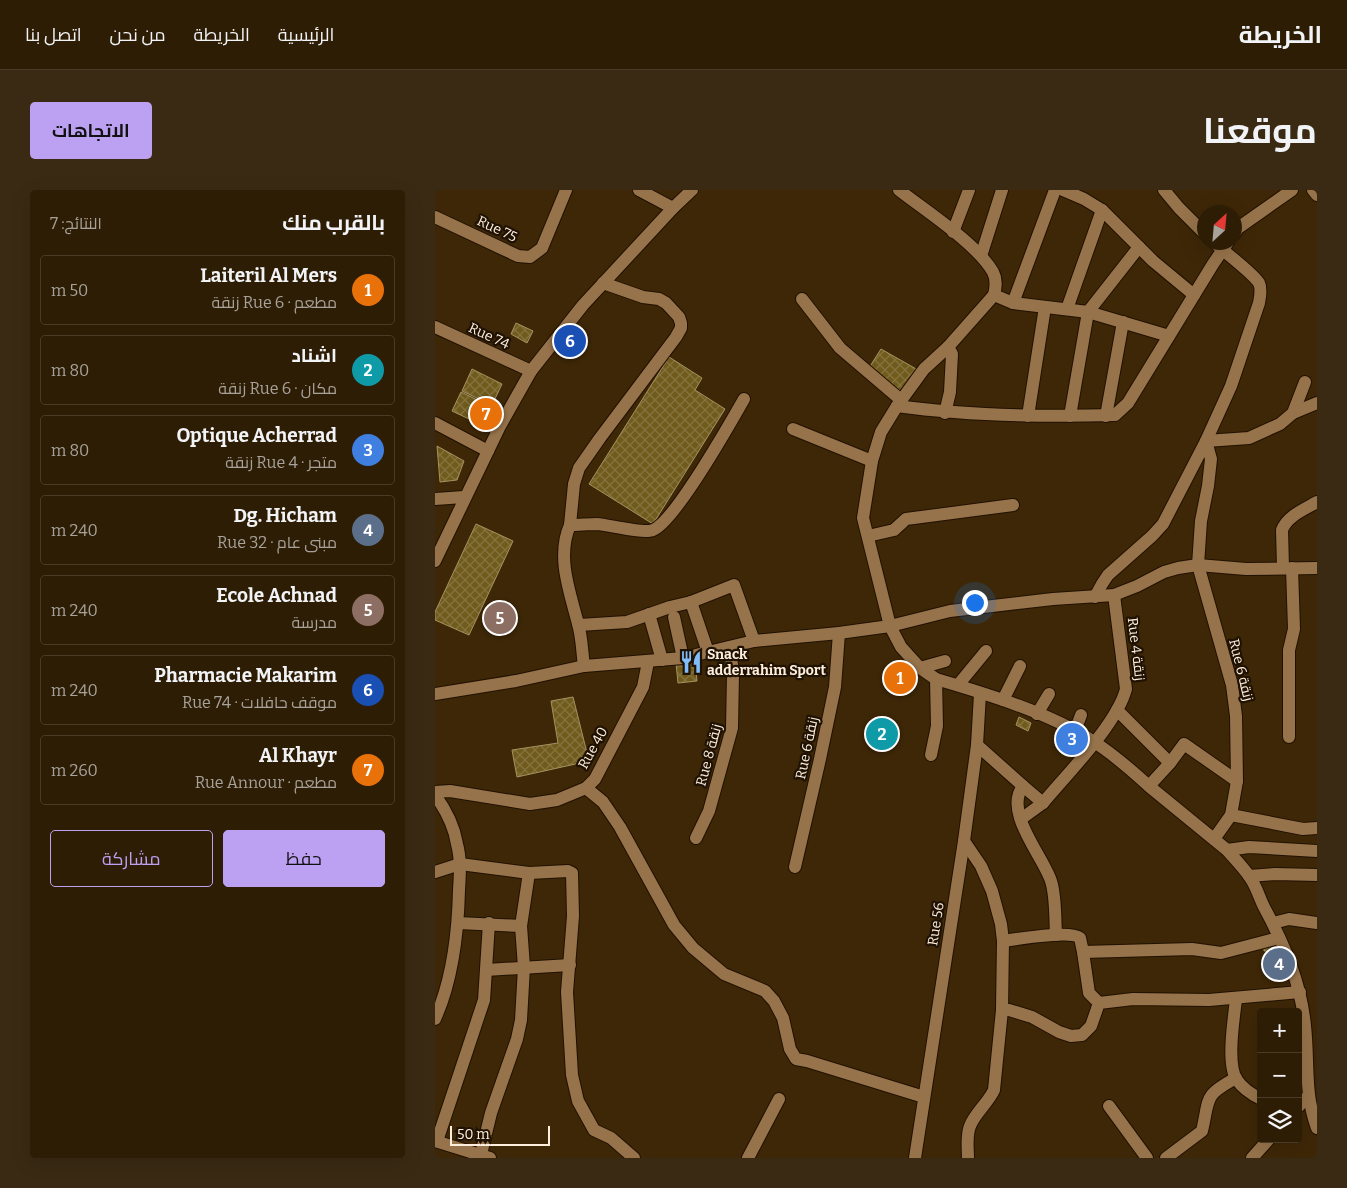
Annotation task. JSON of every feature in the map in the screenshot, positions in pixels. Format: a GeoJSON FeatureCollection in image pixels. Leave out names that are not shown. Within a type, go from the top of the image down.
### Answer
{"type":"FeatureCollection","features":[{"type":"Feature","properties":{"kind":"street","name":"Rue 75"},"geometry":{"type":"LineString","coordinates":[[435,217],[518,256],[530,257],[541,248],[566,190]]}},
{"type":"Feature","properties":{"kind":"street"},"geometry":{"type":"LineString","coordinates":[[639,190],[673,208]]}},
{"type":"Feature","properties":{"kind":"street"},"geometry":{"type":"LineString","coordinates":[[435,561],[464,497],[500,426],[531,372],[583,305],[692,190]]}},
{"type":"Feature","properties":{"kind":"street"},"geometry":{"type":"LineString","coordinates":[[899,190],[981,256],[994,274],[996,286],[994,295],[948,346],[924,369],[881,432],[872,461],[863,518],[890,626],[901,648],[920,668],[936,679],[1003,700],[1075,730],[1117,757],[1227,850],[1249,876],[1273,922],[1300,992],[1306,1028],[1308,1096],[1312,1116],[1317,1128]]}},
{"type":"Feature","properties":{"kind":"street"},"geometry":{"type":"LineString","coordinates":[[953,232],[969,190]]}},
{"type":"Feature","properties":{"kind":"street"},"geometry":{"type":"LineString","coordinates":[[981,256],[1001,190]]}},
{"type":"Feature","properties":{"kind":"street"},"geometry":{"type":"LineString","coordinates":[[1013,303],[1055,190]]}},
{"type":"Feature","properties":{"kind":"street"},"geometry":{"type":"LineString","coordinates":[[1063,190],[1084,199],[1102,210],[1153,261],[1194,295]]}},
{"type":"Feature","properties":{"kind":"street"},"geometry":{"type":"LineString","coordinates":[[1164,190],[1197,226]]}},
{"type":"Feature","properties":{"kind":"street"},"geometry":{"type":"LineString","coordinates":[[1242,226],[1292,190]]}},
{"type":"Feature","properties":{"kind":"street"},"geometry":{"type":"LineString","coordinates":[[1313,190],[1317,195]]}},
{"type":"Feature","properties":{"kind":"street"},"geometry":{"type":"LineString","coordinates":[[1067,309],[1102,210]]}},
{"type":"Feature","properties":{"kind":"street"},"geometry":{"type":"LineString","coordinates":[[1070,416],[1088,312],[1139,246]]}},
{"type":"Feature","properties":{"kind":"street"},"geometry":{"type":"LineString","coordinates":[[802,299],[840,348],[899,403],[945,413],[1028,416],[1115,416],[1128,403],[1194,295],[1218,250]]}},
{"type":"Feature","properties":{"kind":"street"},"geometry":{"type":"LineString","coordinates":[[1095,597],[1108,575],[1163,524],[1206,441],[1231,386],[1261,293],[1259,284],[1226,250]]}},
{"type":"Feature","properties":{"kind":"street"},"geometry":{"type":"LineString","coordinates":[[583,666],[579,625],[572,606],[564,562],[564,545],[570,526],[574,484],[579,468],[681,328],[679,317],[666,303],[659,299],[643,297],[603,284]]}},
{"type":"Feature","properties":{"kind":"street"},"geometry":{"type":"LineString","coordinates":[[994,295],[1013,303],[1088,312],[1169,336]]}},
{"type":"Feature","properties":{"kind":"street"},"geometry":{"type":"LineString","coordinates":[[1028,416],[1045,307]]}},
{"type":"Feature","properties":{"kind":"street"},"geometry":{"type":"LineString","coordinates":[[1106,416],[1123,322]]}},
{"type":"Feature","properties":{"kind":"street","name":"Rue 74"},"geometry":{"type":"LineString","coordinates":[[435,327],[531,372]]}},
{"type":"Feature","properties":{"kind":"street"},"geometry":{"type":"LineString","coordinates":[[945,413],[952,354],[948,346]]}},
{"type":"Feature","properties":{"kind":"street"},"geometry":{"type":"LineString","coordinates":[[1293,413],[1305,382]]}},
{"type":"Feature","properties":{"kind":"street"},"geometry":{"type":"LineString","coordinates":[[570,526],[597,524],[652,532],[660,526],[682,500],[744,399]]}},
{"type":"Feature","properties":{"kind":"street"},"geometry":{"type":"LineString","coordinates":[[1206,441],[1249,438],[1280,424],[1293,413],[1317,403]]}},
{"type":"Feature","properties":{"kind":"street"},"geometry":{"type":"LineString","coordinates":[[435,423],[488,451]]}},
{"type":"Feature","properties":{"kind":"street"},"geometry":{"type":"LineString","coordinates":[[793,429],[872,461]]}},
{"type":"Feature","properties":{"kind":"street","name":"Rue 6 زنقة"},"geometry":{"type":"LineString","coordinates":[[1206,441],[1211,460],[1201,521],[1198,565],[1231,685],[1236,716],[1237,781],[1231,815],[1214,839]]}},
{"type":"Feature","properties":{"kind":"street"},"geometry":{"type":"LineString","coordinates":[[435,499],[464,497]]}},
{"type":"Feature","properties":{"kind":"street"},"geometry":{"type":"LineString","coordinates":[[1289,737],[1289,650],[1294,629],[1282,530],[1287,520],[1317,502]]}},
{"type":"Feature","properties":{"kind":"street"},"geometry":{"type":"LineString","coordinates":[[868,536],[894,530],[906,519],[1013,505]]}},
{"type":"Feature","properties":{"kind":"street"},"geometry":{"type":"LineString","coordinates":[[435,694],[516,681],[583,666],[683,658],[754,641],[890,626],[950,611],[1053,599],[1114,595],[1164,572],[1198,565],[1246,569],[1317,568]]}},
{"type":"Feature","properties":{"kind":"street"},"geometry":{"type":"LineString","coordinates":[[579,625],[627,622],[691,602],[734,585],[754,641]]}},
{"type":"Feature","properties":{"kind":"street","name":"Rue 4 زنقة"},"geometry":{"type":"LineString","coordinates":[[1021,819],[1043,803],[1094,742],[1123,700],[1127,689],[1114,595]]}},
{"type":"Feature","properties":{"kind":"street"},"geometry":{"type":"LineString","coordinates":[[691,602],[708,652]]}},
{"type":"Feature","properties":{"kind":"street"},"geometry":{"type":"LineString","coordinates":[[649,614],[662,660]]}},
{"type":"Feature","properties":{"kind":"street"},"geometry":{"type":"LineString","coordinates":[[674,617],[683,658]]}},
{"type":"Feature","properties":{"kind":"street","name":"Rue 6 زنقة"},"geometry":{"type":"LineString","coordinates":[[795,867],[835,687],[839,633]]}},
{"type":"Feature","properties":{"kind":"street","name":"Rue 8 زنقة"},"geometry":{"type":"LineString","coordinates":[[696,838],[709,811],[733,728],[733,674],[730,647]]}},
{"type":"Feature","properties":{"kind":"street"},"geometry":{"type":"LineString","coordinates":[[958,685],[986,651]]}},
{"type":"Feature","properties":{"kind":"street"},"geometry":{"type":"LineString","coordinates":[[920,668],[945,661]]}},
{"type":"Feature","properties":{"kind":"street","name":"Rue 40"},"geometry":{"type":"LineString","coordinates":[[435,793],[450,791],[530,804],[557,800],[586,788],[595,779],[643,687],[648,662]]}},
{"type":"Feature","properties":{"kind":"street"},"geometry":{"type":"LineString","coordinates":[[1003,700],[1020,666]]}},
{"type":"Feature","properties":{"kind":"street"},"geometry":{"type":"LineString","coordinates":[[931,755],[937,726],[936,679]]}},
{"type":"Feature","properties":{"kind":"street","name":"Rue 56"},"geometry":{"type":"LineString","coordinates":[[915,1158],[964,840],[977,745],[980,694]]}},
{"type":"Feature","properties":{"kind":"street"},"geometry":{"type":"LineString","coordinates":[[1037,714],[1049,694]]}},
{"type":"Feature","properties":{"kind":"street"},"geometry":{"type":"LineString","coordinates":[[1117,710],[1170,763]]}},
{"type":"Feature","properties":{"kind":"street"},"geometry":{"type":"LineString","coordinates":[[1075,730],[1081,715]]}},
{"type":"Feature","properties":{"kind":"street"},"geometry":{"type":"LineString","coordinates":[[1149,786],[1184,744],[1237,781]]}},
{"type":"Feature","properties":{"kind":"street"},"geometry":{"type":"LineString","coordinates":[[977,745],[1043,803]]}},
{"type":"Feature","properties":{"kind":"street"},"geometry":{"type":"LineString","coordinates":[[1023,786],[1017,793],[1021,819],[1033,848],[1052,883],[1056,935]]}},
{"type":"Feature","properties":{"kind":"street"},"geometry":{"type":"LineString","coordinates":[[586,788],[603,802],[620,827],[674,924],[693,948],[724,974],[765,991],[774,1001],[783,1018],[790,1048],[796,1059],[925,1097]]}},
{"type":"Feature","properties":{"kind":"street"},"geometry":{"type":"LineString","coordinates":[[435,793],[445,808],[453,826],[460,864],[458,923],[446,984],[435,1019]]}},
{"type":"Feature","properties":{"kind":"street"},"geometry":{"type":"LineString","coordinates":[[1231,815],[1316,833]]}},
{"type":"Feature","properties":{"kind":"street"},"geometry":{"type":"LineString","coordinates":[[964,840],[981,866],[992,891],[1001,924],[1003,941],[1002,1010],[994,1090],[970,1127],[968,1158]]}},
{"type":"Feature","properties":{"kind":"street"},"geometry":{"type":"LineString","coordinates":[[1227,850],[1249,847],[1317,851]]}},
{"type":"Feature","properties":{"kind":"street"},"geometry":{"type":"LineString","coordinates":[[435,872],[460,864],[529,873],[568,870],[572,873],[573,916],[567,992],[571,1075],[578,1101],[594,1130],[619,1143],[634,1158]]}},
{"type":"Feature","properties":{"kind":"street"},"geometry":{"type":"LineString","coordinates":[[489,923],[484,1000],[436,1141],[486,1156],[491,1113],[517,1039],[523,996],[524,967],[521,926],[529,873]]}},
{"type":"Feature","properties":{"kind":"street"},"geometry":{"type":"LineString","coordinates":[[1249,876],[1275,874],[1317,875]]}},
{"type":"Feature","properties":{"kind":"street"},"geometry":{"type":"LineString","coordinates":[[1273,922],[1289,919],[1317,923]]}},
{"type":"Feature","properties":{"kind":"street"},"geometry":{"type":"LineString","coordinates":[[458,923],[521,926]]}},
{"type":"Feature","properties":{"kind":"street"},"geometry":{"type":"LineString","coordinates":[[1003,941],[1056,935],[1078,936],[1083,952],[1089,993],[1099,1003]]}},
{"type":"Feature","properties":{"kind":"street"},"geometry":{"type":"LineString","coordinates":[[1083,952],[1192,949],[1221,953],[1279,938]]}},
{"type":"Feature","properties":{"kind":"street"},"geometry":{"type":"LineString","coordinates":[[486,970],[570,965]]}},
{"type":"Feature","properties":{"kind":"street"},"geometry":{"type":"LineString","coordinates":[[1099,1003],[1133,999],[1236,999],[1300,992]]}},
{"type":"Feature","properties":{"kind":"street"},"geometry":{"type":"LineString","coordinates":[[1236,999],[1231,1065],[1236,1078],[1247,1091],[1259,1098]]}},
{"type":"Feature","properties":{"kind":"street"},"geometry":{"type":"LineString","coordinates":[[1002,1010],[1009,1010],[1032,1017],[1059,1032],[1071,1036],[1082,1034],[1091,1026],[1099,1003]]}},
{"type":"Feature","properties":{"kind":"street"},"geometry":{"type":"LineString","coordinates":[[1166,1158],[1201,1131],[1207,1102],[1211,1094],[1216,1089],[1236,1078]]}},
{"type":"Feature","properties":{"kind":"street"},"geometry":{"type":"LineString","coordinates":[[1302,1103],[1308,1096]]}},
{"type":"Feature","properties":{"kind":"street"},"geometry":{"type":"LineString","coordinates":[[748,1158],[779,1099]]}},
{"type":"Feature","properties":{"kind":"street"},"geometry":{"type":"LineString","coordinates":[[1109,1106],[1147,1158]]}},
{"type":"Feature","properties":{"kind":"street"},"geometry":{"type":"LineString","coordinates":[[1252,1158],[1265,1143]]}},
{"type":"Feature","properties":{"kind":"building"},"geometry":{"type":"Polygon","coordinates":[[[516,323],[533,331],[527,343],[511,334],[516,323]]]}},
{"type":"Feature","properties":{"kind":"building"},"geometry":{"type":"Polygon","coordinates":[[[881,349],[918,370],[903,392],[867,371],[881,349]]]}},
{"type":"Feature","properties":{"kind":"building"},"geometry":{"type":"Polygon","coordinates":[[[669,357],[702,378],[695,390],[725,409],[653,524],[589,484],[669,357]]]}},
{"type":"Feature","properties":{"kind":"building"},"geometry":{"type":"Polygon","coordinates":[[[472,369],[502,384],[492,405],[462,391],[472,369]]]}},
{"type":"Feature","properties":{"kind":"building"},"geometry":{"type":"Polygon","coordinates":[[[461,392],[492,407],[484,426],[452,411],[461,392]]]}},
{"type":"Feature","properties":{"kind":"building"},"geometry":{"type":"Polygon","coordinates":[[[437,446],[464,461],[457,480],[440,482],[437,446]]]}},
{"type":"Feature","properties":{"kind":"building"},"geometry":{"type":"Polygon","coordinates":[[[476,524],[513,541],[469,635],[435,620],[435,612],[476,524]]]}},
{"type":"Feature","properties":{"kind":"building"},"geometry":{"type":"Polygon","coordinates":[[[695,661],[697,681],[678,683],[676,663],[695,661]]]}},
{"type":"Feature","properties":{"kind":"building"},"geometry":{"type":"Polygon","coordinates":[[[899,670],[907,677],[900,685],[892,678],[899,670]]]}},
{"type":"Feature","properties":{"kind":"building"},"geometry":{"type":"Polygon","coordinates":[[[573,697],[589,761],[517,777],[512,750],[558,743],[551,701],[573,697]]]}},
{"type":"Feature","properties":{"kind":"building"},"geometry":{"type":"Polygon","coordinates":[[[1019,717],[1031,723],[1028,731],[1016,725],[1019,717]]]}},
{"type":"Feature","properties":{"kind":"building"},"geometry":{"type":"Polygon","coordinates":[[[1079,739],[1086,743],[1083,748],[1076,744],[1079,739]]]}},
{"type":"Feature","properties":{"kind":"building"},"geometry":{"type":"Polygon","coordinates":[[[1272,944],[1273,951],[1264,951],[1264,945],[1272,944]]]}},
{"type":"Feature","properties":{"kind":"place","name":"Pharmacie Makarim"},"geometry":{"type":"Point","coordinates":[570,341]}},
{"type":"Feature","properties":{"kind":"place","name":"Al Khayr"},"geometry":{"type":"Point","coordinates":[486,414]}},
{"type":"Feature","properties":{"kind":"place","name":"Ecole Achnad"},"geometry":{"type":"Point","coordinates":[500,618]}},
{"type":"Feature","properties":{"kind":"place","name":"Snack adderrahim Sport"},"geometry":{"type":"Point","coordinates":[691,662]}},
{"type":"Feature","properties":{"kind":"place","name":"Laiteril Al Mers"},"geometry":{"type":"Point","coordinates":[900,678]}},
{"type":"Feature","properties":{"kind":"place","name":"اشناد"},"geometry":{"type":"Point","coordinates":[882,734]}},
{"type":"Feature","properties":{"kind":"place","name":"Optique Acherrad"},"geometry":{"type":"Point","coordinates":[1072,739]}},
{"type":"Feature","properties":{"kind":"place","name":"Dg. Hicham"},"geometry":{"type":"Point","coordinates":[1279,964]}}]}
